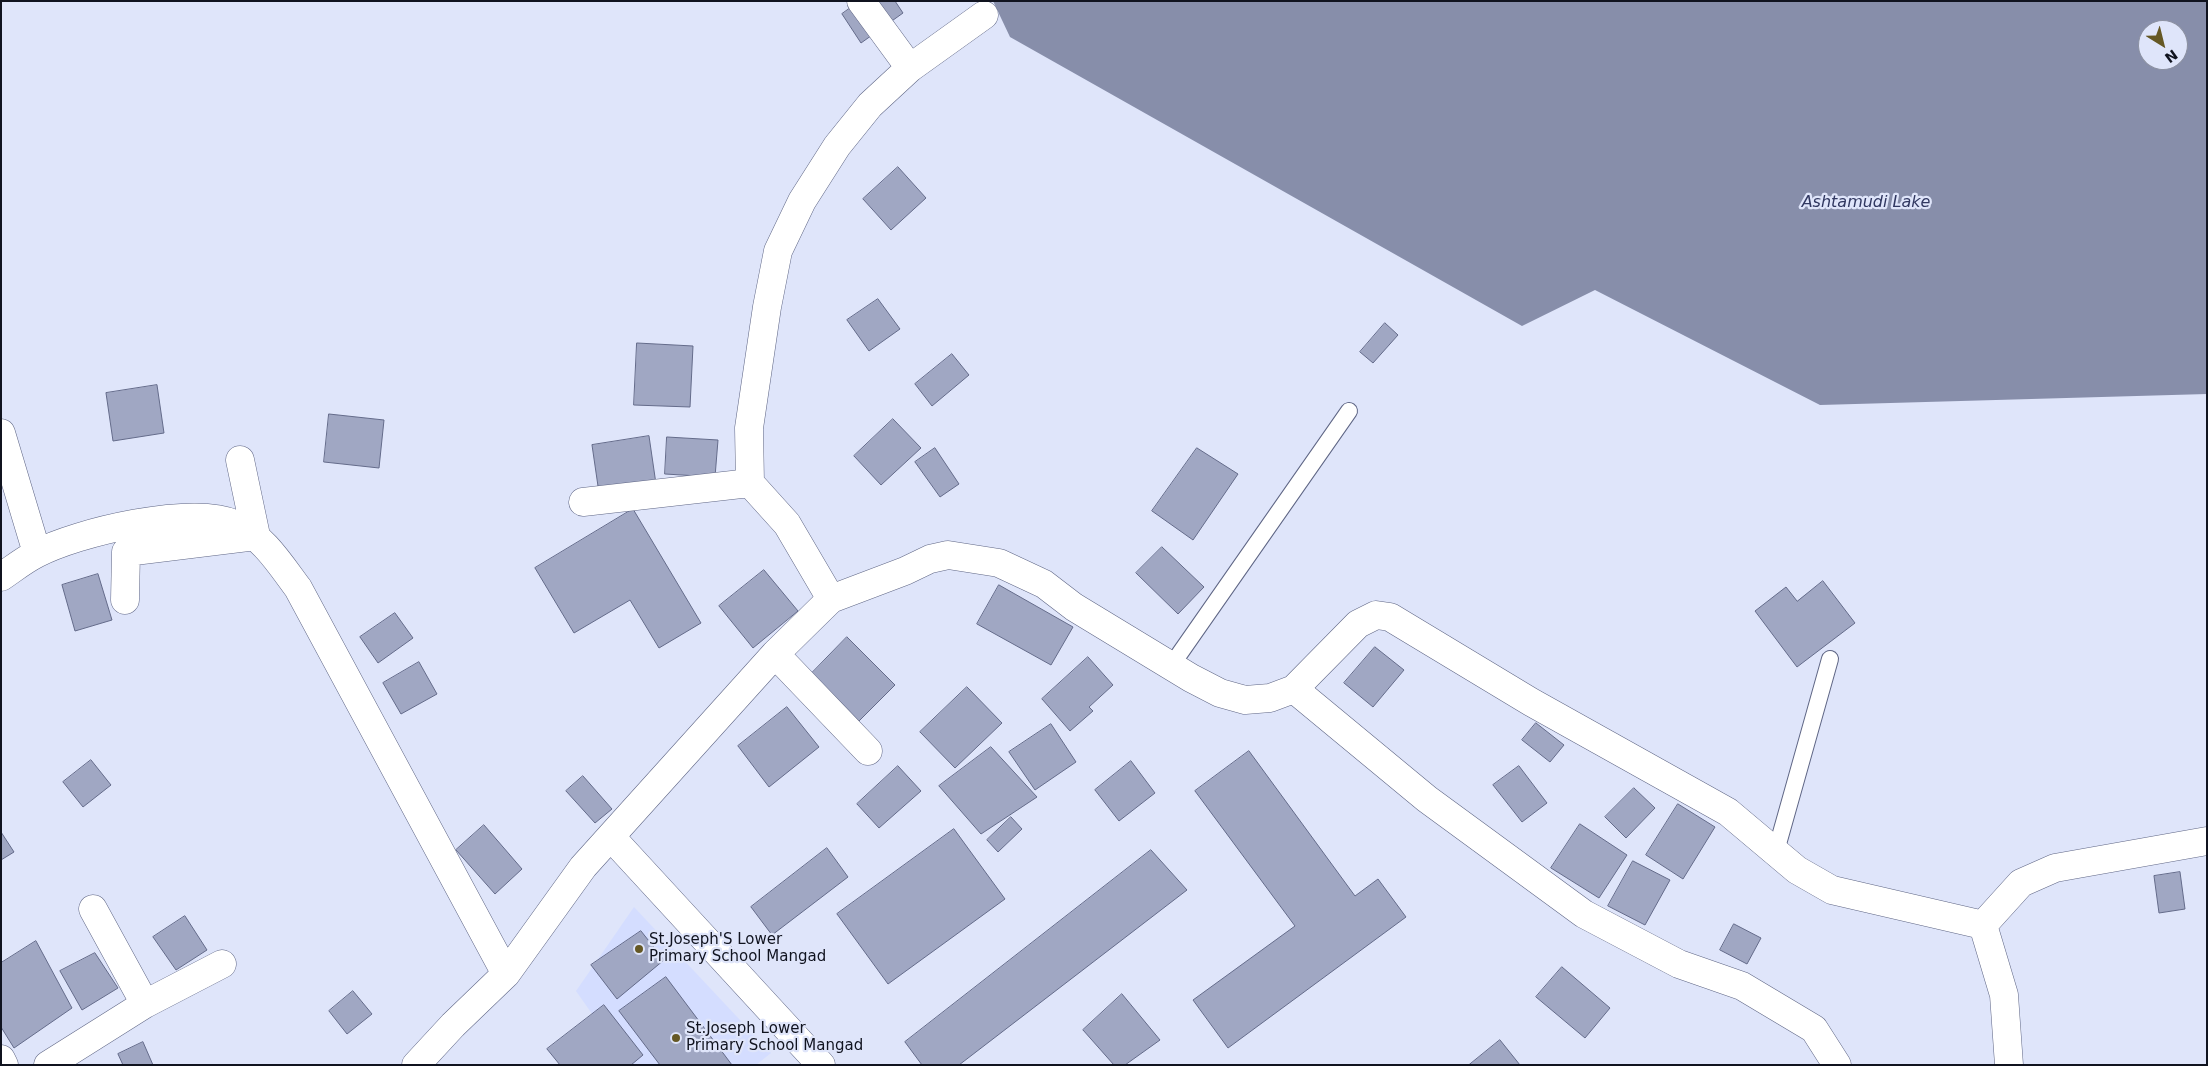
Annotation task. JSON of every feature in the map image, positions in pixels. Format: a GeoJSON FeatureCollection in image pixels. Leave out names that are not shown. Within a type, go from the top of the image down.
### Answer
{"type":"FeatureCollection","features":[{"type":"Feature","properties":{"kind":"street"},"geometry":{"type":"LineString","coordinates":[[861,1],[910,68]]}},
{"type":"Feature","properties":{"kind":"street"},"geometry":{"type":"LineString","coordinates":[[831,600],[787,524],[750,483],[749,428],[778,251],[802,201],[837,146],[870,105],[910,68],[984,15]]}},
{"type":"Feature","properties":{"kind":"street"},"geometry":{"type":"LineString","coordinates":[[1,433],[36,553]]}},
{"type":"Feature","properties":{"kind":"street"},"geometry":{"type":"LineString","coordinates":[[240,460],[256,536]]}},
{"type":"Feature","properties":{"kind":"street"},"geometry":{"type":"LineString","coordinates":[[583,502],[750,483]]}},
{"type":"Feature","properties":{"kind":"street"},"geometry":{"type":"LineString","coordinates":[[1,577],[36,553],[90,534],[166,519],[210,517],[234,523],[256,536],[298,588],[506,974]]}},
{"type":"Feature","properties":{"kind":"street"},"geometry":{"type":"LineString","coordinates":[[125,600],[126,552],[256,536]]}},
{"type":"Feature","properties":{"kind":"street"},"geometry":{"type":"LineString","coordinates":[[416,1065],[453,1025],[506,974],[583,867],[775,654],[831,600],[905,571],[930,558],[948,555],[979,558],[999,563],[1044,584],[1074,607],[1171,666],[1220,693],[1245,700],[1270,698],[1294,689],[1358,624],[1376,616],[1390,617],[1531,702],[1728,812],[1797,870],[1832,890],[1983,924]]}},
{"type":"Feature","properties":{"kind":"street"},"geometry":{"type":"LineString","coordinates":[[775,654],[868,751]]}},
{"type":"Feature","properties":{"kind":"street"},"geometry":{"type":"LineString","coordinates":[[1294,689],[1427,799],[1584,914],[1679,964],[1742,986],[1814,1030],[1837,1065]]}},
{"type":"Feature","properties":{"kind":"street"},"geometry":{"type":"LineString","coordinates":[[611,837],[821,1065]]}},
{"type":"Feature","properties":{"kind":"street"},"geometry":{"type":"LineString","coordinates":[[1983,924],[2021,883],[2055,868],[2207,841]]}},
{"type":"Feature","properties":{"kind":"street"},"geometry":{"type":"LineString","coordinates":[[93,909],[145,1004]]}},
{"type":"Feature","properties":{"kind":"street"},"geometry":{"type":"LineString","coordinates":[[1983,924],[2004,995],[2009,1065]]}},
{"type":"Feature","properties":{"kind":"street"},"geometry":{"type":"LineString","coordinates":[[48,1065],[145,1004],[222,964]]}},
{"type":"Feature","properties":{"kind":"street"},"geometry":{"type":"LineString","coordinates":[[1,1059],[4,1065]]}},
{"type":"Feature","properties":{"kind":"lane"},"geometry":{"type":"LineString","coordinates":[[1171,666],[1349,411]]}},
{"type":"Feature","properties":{"kind":"lane"},"geometry":{"type":"LineString","coordinates":[[1776,851],[1830,659]]}},
{"type":"Feature","properties":{"kind":"shaded area","name":"St.Joseph'S Lower Primary School Mangad"},"geometry":{"type":"Polygon","coordinates":[[[634,907],[771,1053],[756,1065],[628,1065],[576,991],[634,907]]]}},
{"type":"Feature","properties":{"kind":"water","name":"Ashtamudi Lake"},"geometry":{"type":"Polygon","coordinates":[[[993,1],[2207,1],[2207,394],[1820,405],[1595,290],[1522,326],[1010,37],[993,1]]]}},
{"type":"Feature","properties":{"kind":"building"},"geometry":{"type":"Polygon","coordinates":[[[860,1],[895,1],[903,13],[861,43],[842,14],[860,1]]]}},
{"type":"Feature","properties":{"kind":"building"},"geometry":{"type":"Polygon","coordinates":[[[898,167],[926,198],[891,230],[863,199],[898,167]]]}},
{"type":"Feature","properties":{"kind":"building"},"geometry":{"type":"Polygon","coordinates":[[[878,299],[900,329],[869,351],[847,320],[878,299]]]}},
{"type":"Feature","properties":{"kind":"building"},"geometry":{"type":"Polygon","coordinates":[[[1385,323],[1398,335],[1373,363],[1360,352],[1385,323]]]}},
{"type":"Feature","properties":{"kind":"building"},"geometry":{"type":"Polygon","coordinates":[[[637,343],[693,346],[690,407],[634,405],[637,343]]]}},
{"type":"Feature","properties":{"kind":"building"},"geometry":{"type":"Polygon","coordinates":[[[952,354],[969,375],[932,406],[915,384],[952,354]]]}},
{"type":"Feature","properties":{"kind":"building"},"geometry":{"type":"Polygon","coordinates":[[[157,385],[164,433],[113,441],[106,393],[157,385]]]}},
{"type":"Feature","properties":{"kind":"building"},"geometry":{"type":"Polygon","coordinates":[[[329,414],[384,420],[379,468],[324,462],[329,414]]]}},
{"type":"Feature","properties":{"kind":"building"},"geometry":{"type":"Polygon","coordinates":[[[893,419],[921,448],[881,485],[854,456],[893,419]]]}},
{"type":"Feature","properties":{"kind":"building"},"geometry":{"type":"Polygon","coordinates":[[[649,436],[656,484],[599,493],[592,445],[649,436]]]}},
{"type":"Feature","properties":{"kind":"building"},"geometry":{"type":"Polygon","coordinates":[[[667,437],[718,440],[715,477],[665,474],[667,437]]]}},
{"type":"Feature","properties":{"kind":"building"},"geometry":{"type":"Polygon","coordinates":[[[935,448],[959,484],[940,497],[915,462],[935,448]]]}},
{"type":"Feature","properties":{"kind":"building"},"geometry":{"type":"Polygon","coordinates":[[[1197,448],[1238,474],[1193,540],[1152,511],[1197,448]]]}},
{"type":"Feature","properties":{"kind":"building"},"geometry":{"type":"Polygon","coordinates":[[[633,509],[701,623],[659,648],[630,600],[574,633],[535,568],[633,509]]]}},
{"type":"Feature","properties":{"kind":"building"},"geometry":{"type":"Polygon","coordinates":[[[1162,547],[1204,587],[1178,614],[1136,573],[1162,547]]]}},
{"type":"Feature","properties":{"kind":"building"},"geometry":{"type":"Polygon","coordinates":[[[764,570],[798,611],[753,648],[719,606],[764,570]]]}},
{"type":"Feature","properties":{"kind":"building"},"geometry":{"type":"Polygon","coordinates":[[[98,574],[112,620],[75,631],[62,585],[98,574]]]}},
{"type":"Feature","properties":{"kind":"building"},"geometry":{"type":"Polygon","coordinates":[[[1823,581],[1855,623],[1797,667],[1755,611],[1786,587],[1797,601],[1823,581]]]}},
{"type":"Feature","properties":{"kind":"building"},"geometry":{"type":"Polygon","coordinates":[[[999,585],[1073,627],[1051,665],[977,624],[999,585]]]}},
{"type":"Feature","properties":{"kind":"building"},"geometry":{"type":"Polygon","coordinates":[[[395,613],[413,638],[378,663],[360,637],[395,613]]]}},
{"type":"Feature","properties":{"kind":"building"},"geometry":{"type":"Polygon","coordinates":[[[847,637],[895,685],[859,721],[812,673],[847,637]]]}},
{"type":"Feature","properties":{"kind":"building"},"geometry":{"type":"Polygon","coordinates":[[[1375,647],[1404,670],[1373,707],[1344,683],[1375,647]]]}},
{"type":"Feature","properties":{"kind":"building"},"geometry":{"type":"Polygon","coordinates":[[[1088,657],[1113,685],[1089,707],[1093,711],[1070,731],[1042,699],[1088,657]]]}},
{"type":"Feature","properties":{"kind":"building"},"geometry":{"type":"Polygon","coordinates":[[[419,662],[437,694],[401,714],[383,683],[419,662]]]}},
{"type":"Feature","properties":{"kind":"building"},"geometry":{"type":"Polygon","coordinates":[[[967,687],[1002,723],[955,768],[920,732],[967,687]]]}},
{"type":"Feature","properties":{"kind":"building"},"geometry":{"type":"Polygon","coordinates":[[[787,707],[819,747],[769,787],[738,746],[787,707]]]}},
{"type":"Feature","properties":{"kind":"building"},"geometry":{"type":"Polygon","coordinates":[[[1536,723],[1564,745],[1550,762],[1522,740],[1536,723]]]}},
{"type":"Feature","properties":{"kind":"building"},"geometry":{"type":"Polygon","coordinates":[[[1051,724],[1076,762],[1035,790],[1009,752],[1051,724]]]}},
{"type":"Feature","properties":{"kind":"building"},"geometry":{"type":"Polygon","coordinates":[[[991,747],[1037,797],[981,834],[939,786],[991,747]]]}},
{"type":"Feature","properties":{"kind":"building"},"geometry":{"type":"Polygon","coordinates":[[[1249,751],[1355,896],[1378,879],[1406,917],[1228,1048],[1193,1000],[1295,926],[1195,791],[1249,751]]]}},
{"type":"Feature","properties":{"kind":"building"},"geometry":{"type":"Polygon","coordinates":[[[91,760],[111,785],[83,807],[63,782],[91,760]]]}},
{"type":"Feature","properties":{"kind":"building"},"geometry":{"type":"Polygon","coordinates":[[[1131,761],[1155,793],[1119,821],[1095,790],[1131,761]]]}},
{"type":"Feature","properties":{"kind":"building"},"geometry":{"type":"Polygon","coordinates":[[[898,766],[921,791],[879,828],[857,804],[898,766]]]}},
{"type":"Feature","properties":{"kind":"building"},"geometry":{"type":"Polygon","coordinates":[[[1519,766],[1547,803],[1522,822],[1493,785],[1519,766]]]}},
{"type":"Feature","properties":{"kind":"building"},"geometry":{"type":"Polygon","coordinates":[[[583,776],[612,809],[595,823],[566,791],[583,776]]]}},
{"type":"Feature","properties":{"kind":"building"},"geometry":{"type":"Polygon","coordinates":[[[1634,788],[1655,808],[1626,838],[1605,817],[1634,788]]]}},
{"type":"Feature","properties":{"kind":"building"},"geometry":{"type":"Polygon","coordinates":[[[1678,804],[1715,827],[1683,879],[1646,855],[1678,804]]]}},
{"type":"Feature","properties":{"kind":"building"},"geometry":{"type":"Polygon","coordinates":[[[1011,817],[1022,829],[998,852],[987,840],[1011,817]]]}},
{"type":"Feature","properties":{"kind":"building"},"geometry":{"type":"Polygon","coordinates":[[[1580,824],[1627,855],[1599,898],[1551,868],[1580,824]]]}},
{"type":"Feature","properties":{"kind":"building"},"geometry":{"type":"Polygon","coordinates":[[[484,825],[522,869],[495,894],[456,850],[484,825]]]}},
{"type":"Feature","properties":{"kind":"building"},"geometry":{"type":"Polygon","coordinates":[[[954,829],[1005,899],[888,984],[837,914],[954,829]]]}},
{"type":"Feature","properties":{"kind":"building"},"geometry":{"type":"Polygon","coordinates":[[[1,832],[14,852],[1,860],[1,832]]]}},
{"type":"Feature","properties":{"kind":"building"},"geometry":{"type":"Polygon","coordinates":[[[827,848],[848,877],[772,935],[751,907],[827,848]]]}},
{"type":"Feature","properties":{"kind":"building"},"geometry":{"type":"Polygon","coordinates":[[[1151,850],[1187,890],[959,1065],[922,1065],[905,1042],[1151,850]]]}},
{"type":"Feature","properties":{"kind":"building"},"geometry":{"type":"Polygon","coordinates":[[[1633,861],[1670,880],[1645,925],[1608,906],[1633,861]]]}},
{"type":"Feature","properties":{"kind":"building"},"geometry":{"type":"Polygon","coordinates":[[[2180,872],[2185,909],[2159,913],[2154,876],[2180,872]]]}},
{"type":"Feature","properties":{"kind":"building"},"geometry":{"type":"Polygon","coordinates":[[[185,916],[207,950],[176,970],[153,937],[185,916]]]}},
{"type":"Feature","properties":{"kind":"building"},"geometry":{"type":"Polygon","coordinates":[[[1734,924],[1761,938],[1747,964],[1720,950],[1734,924]]]}},
{"type":"Feature","properties":{"kind":"building"},"geometry":{"type":"Polygon","coordinates":[[[641,931],[664,960],[617,999],[591,965],[641,931]]]}},
{"type":"Feature","properties":{"kind":"building"},"geometry":{"type":"Polygon","coordinates":[[[36,941],[72,1008],[14,1048],[1,1027],[1,963],[36,941]]]}},
{"type":"Feature","properties":{"kind":"building"},"geometry":{"type":"Polygon","coordinates":[[[95,953],[118,988],[82,1010],[60,971],[95,953]]]}},
{"type":"Feature","properties":{"kind":"building"},"geometry":{"type":"Polygon","coordinates":[[[1562,967],[1610,1008],[1585,1038],[1536,997],[1562,967]]]}},
{"type":"Feature","properties":{"kind":"building","name":"St.Joseph Lower Primary School Mangad"},"geometry":{"type":"Polygon","coordinates":[[[666,977],[732,1065],[660,1065],[619,1011],[666,977]]]}},
{"type":"Feature","properties":{"kind":"building"},"geometry":{"type":"Polygon","coordinates":[[[353,991],[372,1014],[347,1034],[329,1011],[353,991]]]}},
{"type":"Feature","properties":{"kind":"building"},"geometry":{"type":"Polygon","coordinates":[[[1122,994],[1160,1040],[1125,1065],[1114,1065],[1083,1030],[1122,994]]]}},
{"type":"Feature","properties":{"kind":"building"},"geometry":{"type":"Polygon","coordinates":[[[604,1005],[643,1055],[631,1065],[560,1065],[547,1049],[604,1005]]]}},
{"type":"Feature","properties":{"kind":"building"},"geometry":{"type":"Polygon","coordinates":[[[1500,1040],[1520,1065],[1469,1065],[1500,1040]]]}},
{"type":"Feature","properties":{"kind":"building"},"geometry":{"type":"Polygon","coordinates":[[[143,1042],[153,1065],[123,1065],[118,1054],[143,1042]]]}},
{"type":"Feature","properties":{"kind":"place","name":"St.Joseph'S Lower Primary School Mangad"},"geometry":{"type":"Point","coordinates":[639,949]}},
{"type":"Feature","properties":{"kind":"place","name":"St.Joseph Lower Primary School Mangad"},"geometry":{"type":"Point","coordinates":[676,1038]}}]}
